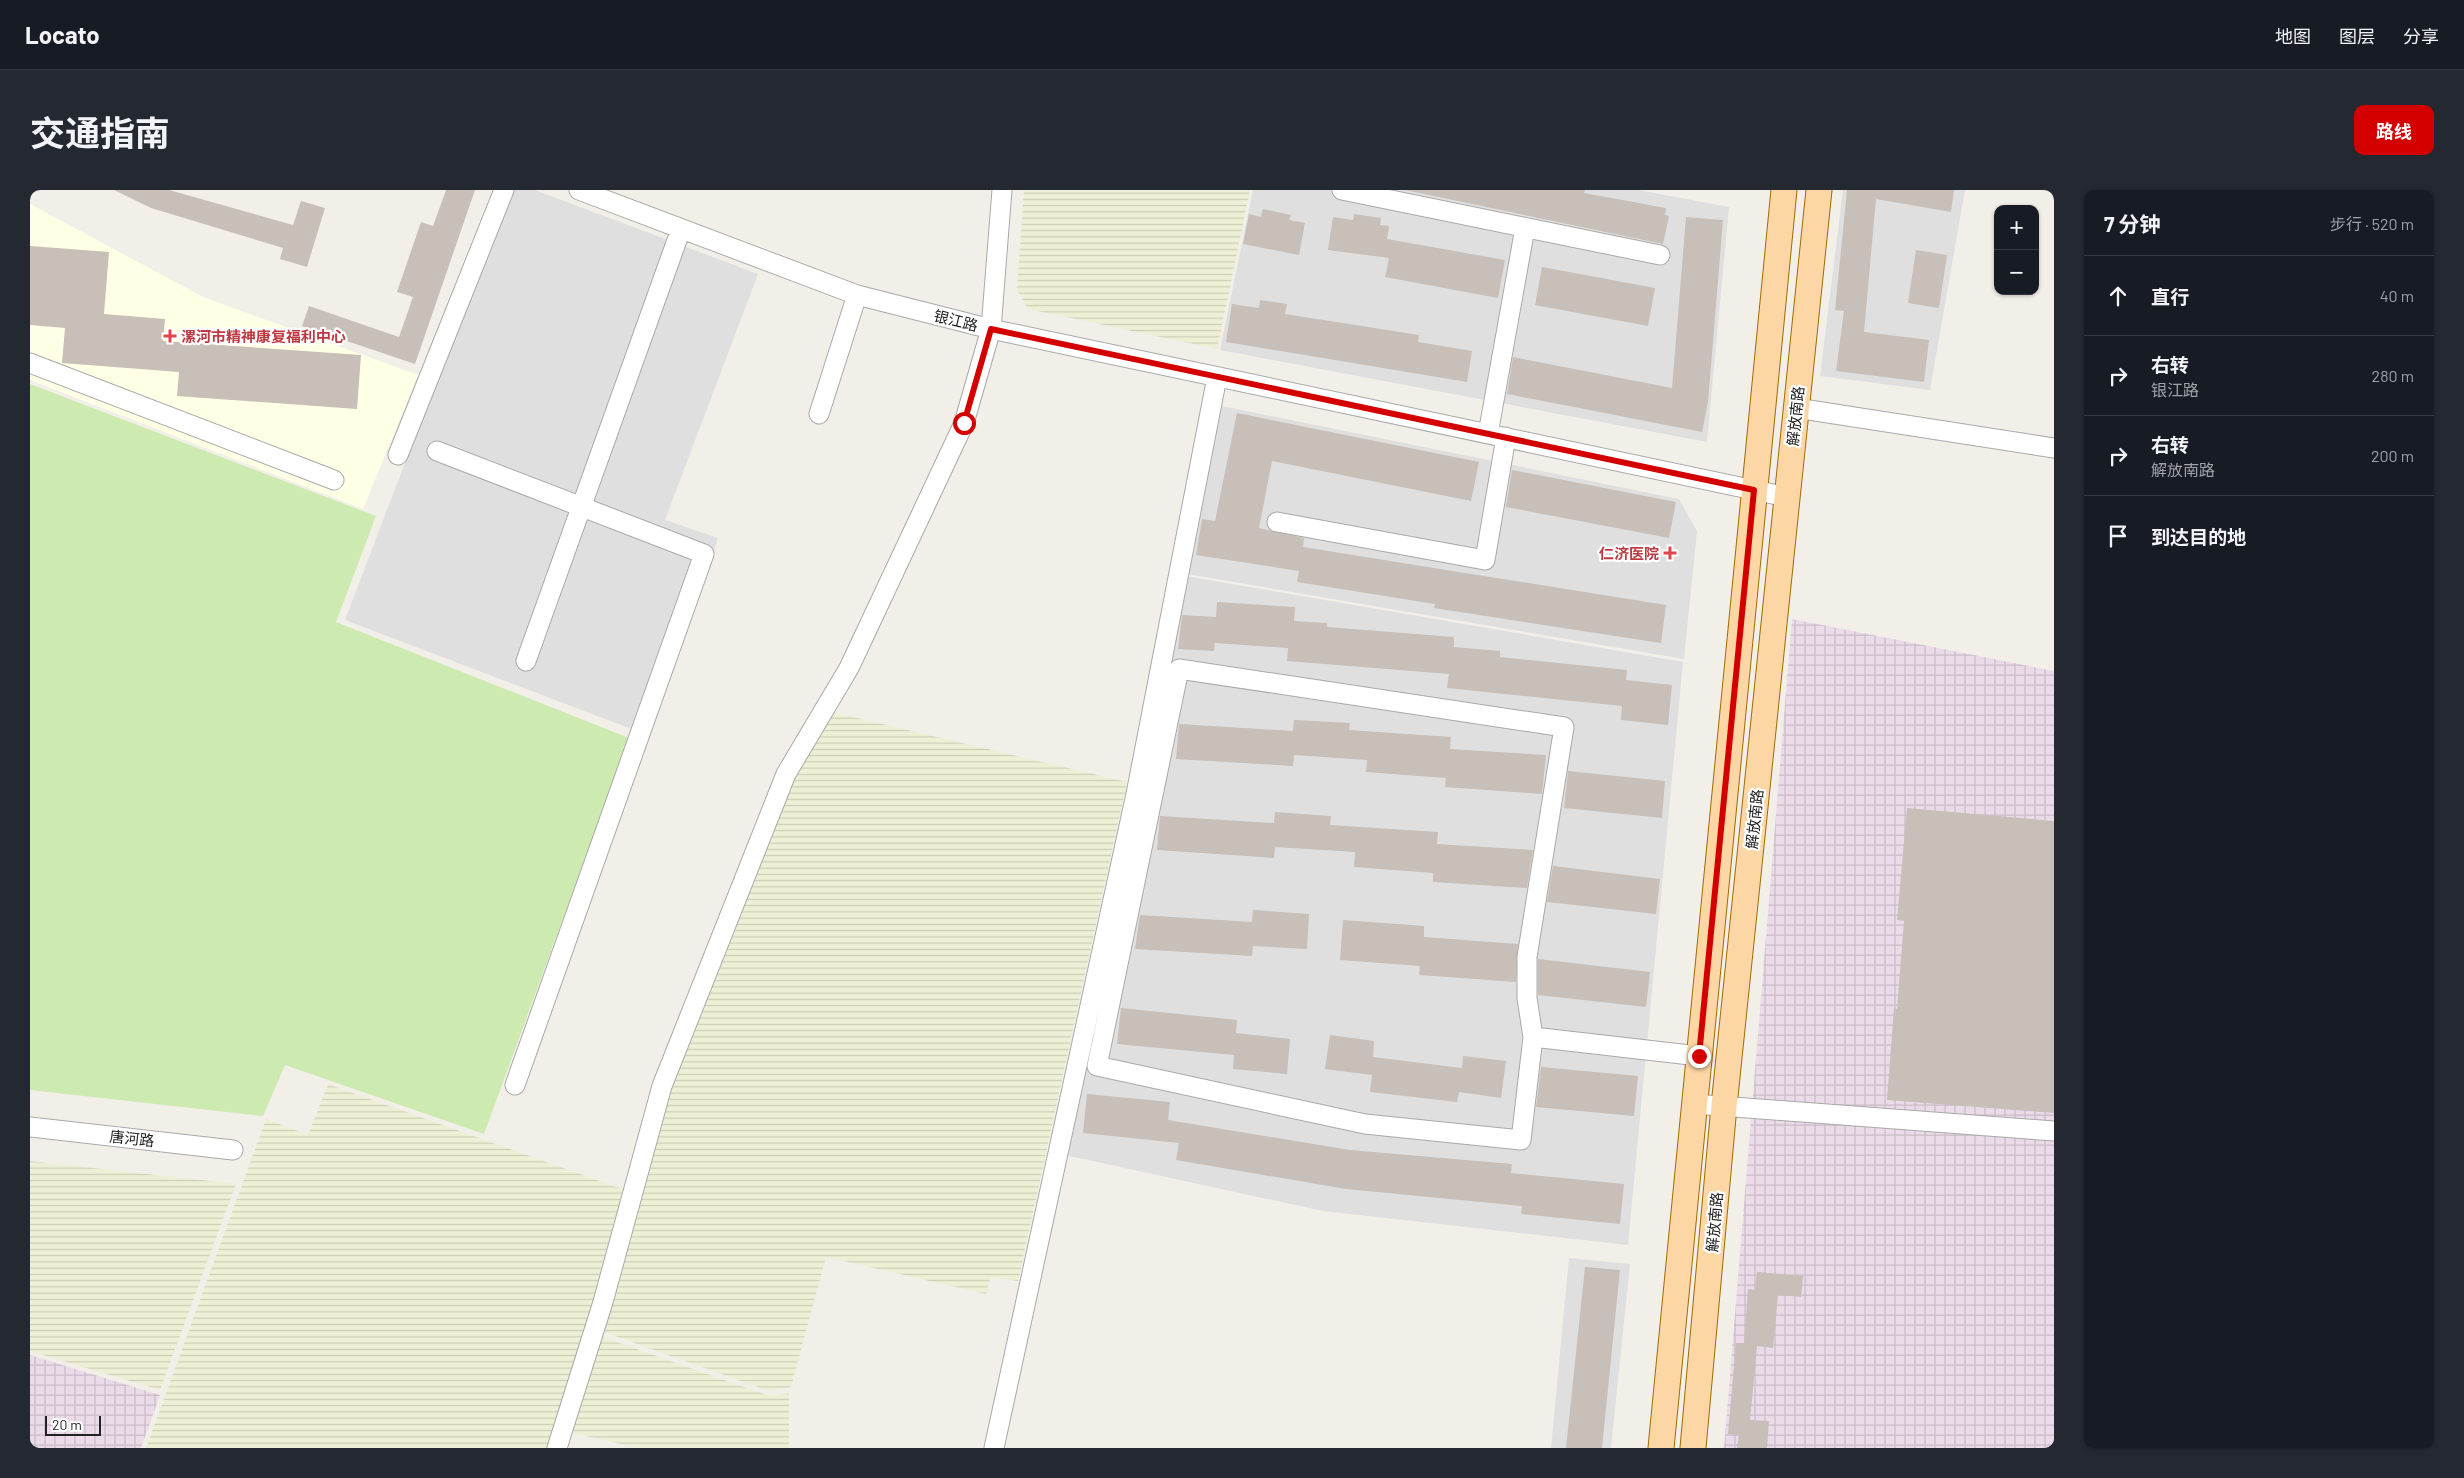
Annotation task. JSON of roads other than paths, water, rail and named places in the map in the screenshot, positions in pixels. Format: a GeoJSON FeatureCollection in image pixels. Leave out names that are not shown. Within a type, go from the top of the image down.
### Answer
{"type":"FeatureCollection","features":[{"type":"Feature","properties":{"kind":"main road","name":"解放南路"},"geometry":{"type":"LineString","coordinates":[[1661,1448],[1784,190]]}},
{"type":"Feature","properties":{"kind":"main road","name":"解放南路"},"geometry":{"type":"LineString","coordinates":[[1693,1448],[1724,1106],[1819,190]]}},
{"type":"Feature","properties":{"kind":"street"},"geometry":{"type":"LineString","coordinates":[[398,455],[504,190]]}},
{"type":"Feature","properties":{"kind":"street","name":"银江路"},"geometry":{"type":"LineString","coordinates":[[579,190],[857,295],[991,329],[1787,497]]}},
{"type":"Feature","properties":{"kind":"street"},"geometry":{"type":"LineString","coordinates":[[557,1448],[603,1302],[662,1086],[786,774],[849,668],[964,423],[991,329],[1002,190]]}},
{"type":"Feature","properties":{"kind":"street"},"geometry":{"type":"LineString","coordinates":[[1342,190],[1660,255]]}},
{"type":"Feature","properties":{"kind":"street"},"geometry":{"type":"LineString","coordinates":[[526,661],[681,228]]}},
{"type":"Feature","properties":{"kind":"street"},"geometry":{"type":"LineString","coordinates":[[1277,522],[1485,560],[1497,436],[1525,228]]}},
{"type":"Feature","properties":{"kind":"street"},"geometry":{"type":"LineString","coordinates":[[819,414],[857,295]]}},
{"type":"Feature","properties":{"kind":"street"},"geometry":{"type":"LineString","coordinates":[[30,363],[334,480]]}},
{"type":"Feature","properties":{"kind":"street"},"geometry":{"type":"LineString","coordinates":[[994,1448],[1136,794],[1217,377]]}},
{"type":"Feature","properties":{"kind":"street"},"geometry":{"type":"LineString","coordinates":[[1796,408],[2054,448]]}},
{"type":"Feature","properties":{"kind":"street"},"geometry":{"type":"LineString","coordinates":[[437,450],[704,554],[515,1084]]}},
{"type":"Feature","properties":{"kind":"street"},"geometry":{"type":"LineString","coordinates":[[1179,669],[1564,727],[1528,957],[1527,998],[1533,1037],[1521,1140],[1365,1124],[1097,1066],[1179,669]]}},
{"type":"Feature","properties":{"kind":"street"},"geometry":{"type":"LineString","coordinates":[[1533,1037],[1699,1056]]}},
{"type":"Feature","properties":{"kind":"street"},"geometry":{"type":"LineString","coordinates":[[1694,1104],[2054,1131]]}},
{"type":"Feature","properties":{"kind":"street","name":"唐河路"},"geometry":{"type":"LineString","coordinates":[[30,1127],[234,1150]]}},
{"type":"Feature","properties":{"kind":"place","name":"漯河市精神康复福利中心"},"geometry":{"type":"Point","coordinates":[170,336]}},
{"type":"Feature","properties":{"kind":"place","name":"仁济医院"},"geometry":{"type":"Point","coordinates":[1670,553]}}]}
